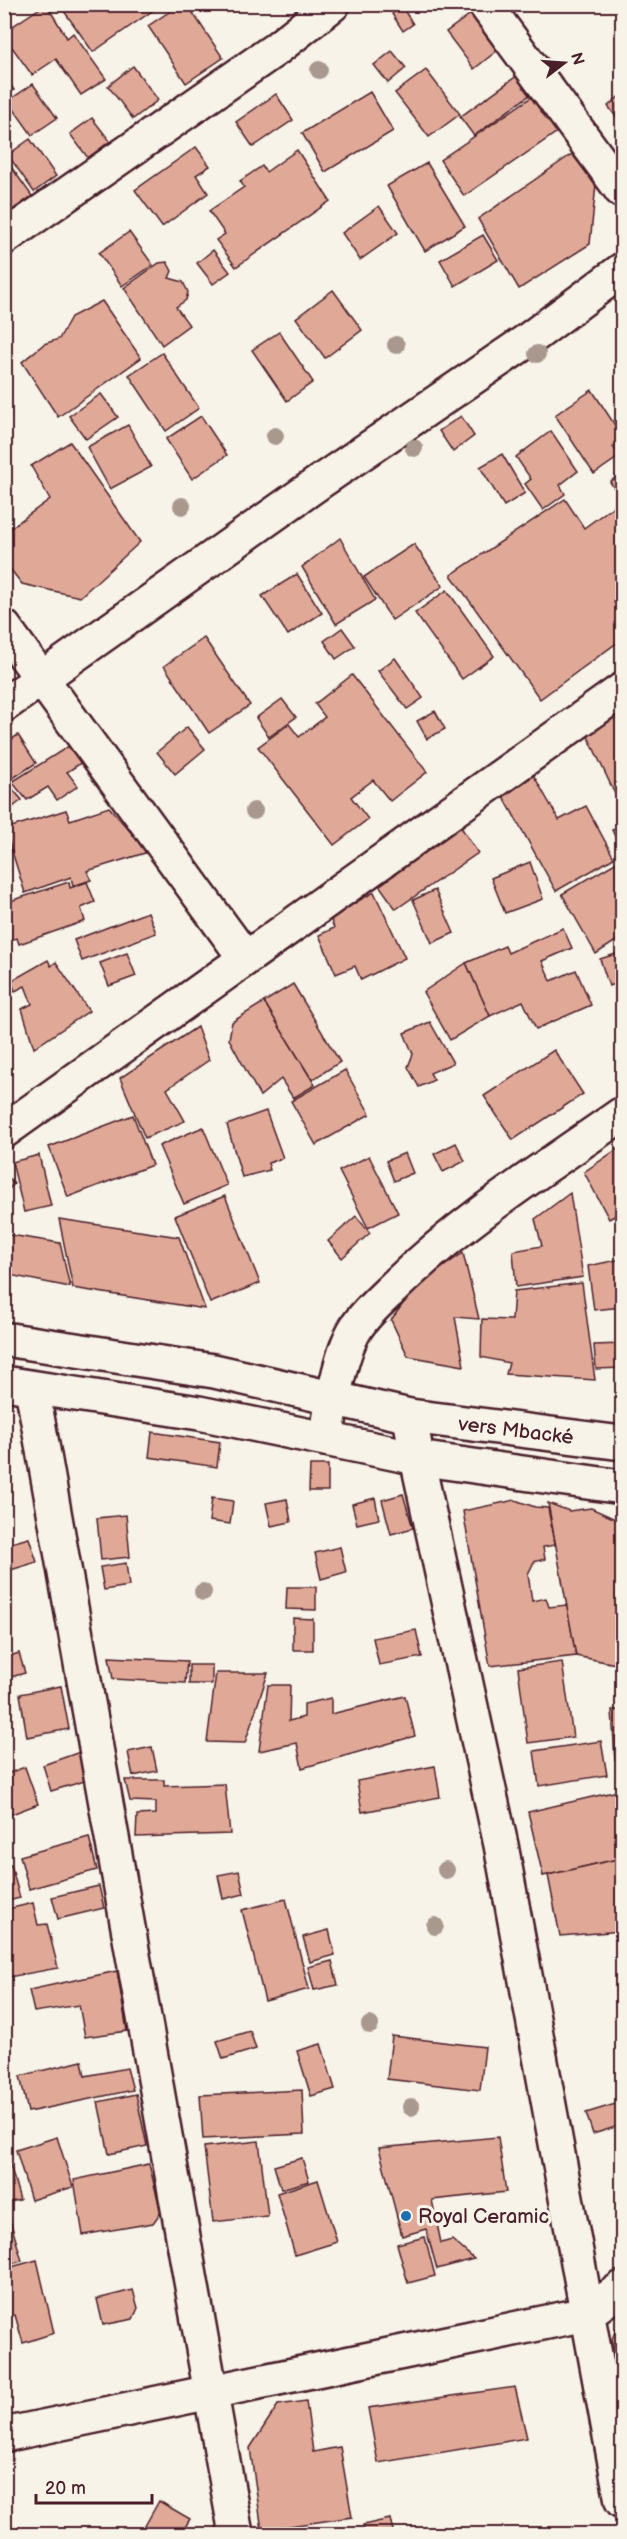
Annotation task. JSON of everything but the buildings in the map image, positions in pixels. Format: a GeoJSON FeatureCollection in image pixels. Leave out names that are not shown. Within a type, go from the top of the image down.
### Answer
{"type":"FeatureCollection","features":[{"type":"Feature","properties":{"kind":"street"},"geometry":{"type":"LineString","coordinates":[[4,238],[276,49],[333,4]]}},
{"type":"Feature","properties":{"kind":"street"},"geometry":{"type":"LineString","coordinates":[[485,4],[622,191]]}},
{"type":"Feature","properties":{"kind":"street"},"geometry":{"type":"LineString","coordinates":[[4,705],[321,481],[528,340],[622,270]]}},
{"type":"Feature","properties":{"kind":"street"},"geometry":{"type":"LineString","coordinates":[[4,627],[245,958]]}},
{"type":"Feature","properties":{"kind":"street"},"geometry":{"type":"LineString","coordinates":[[4,1131],[622,690]]}},
{"type":"Feature","properties":{"kind":"street"},"geometry":{"type":"LineString","coordinates":[[326,1438],[333,1397],[354,1330],[366,1314],[411,1270],[462,1226],[622,1114]]}},
{"type":"Feature","properties":{"kind":"street","name":"vers Mbacké"},"geometry":{"type":"LineString","coordinates":[[4,1339],[214,1371],[410,1416],[622,1443]]}},
{"type":"Feature","properties":{"kind":"street"},"geometry":{"type":"LineString","coordinates":[[18,1385],[211,2393],[236,2535]]}},
{"type":"Feature","properties":{"kind":"street","name":"vers Mbacké"},"geometry":{"type":"LineString","coordinates":[[18,1385],[200,1413],[417,1458],[622,1487]]}},
{"type":"Feature","properties":{"kind":"street"},"geometry":{"type":"LineString","coordinates":[[410,1416],[417,1458],[501,1845],[622,2501]]}},
{"type":"Feature","properties":{"kind":"street"},"geometry":{"type":"LineString","coordinates":[[4,2435],[586,2313],[622,2288]]}},
{"type":"Feature","properties":{"kind":"place","name":"Royal Ceramic"},"geometry":{"type":"Point","coordinates":[406,2216]}}]}
